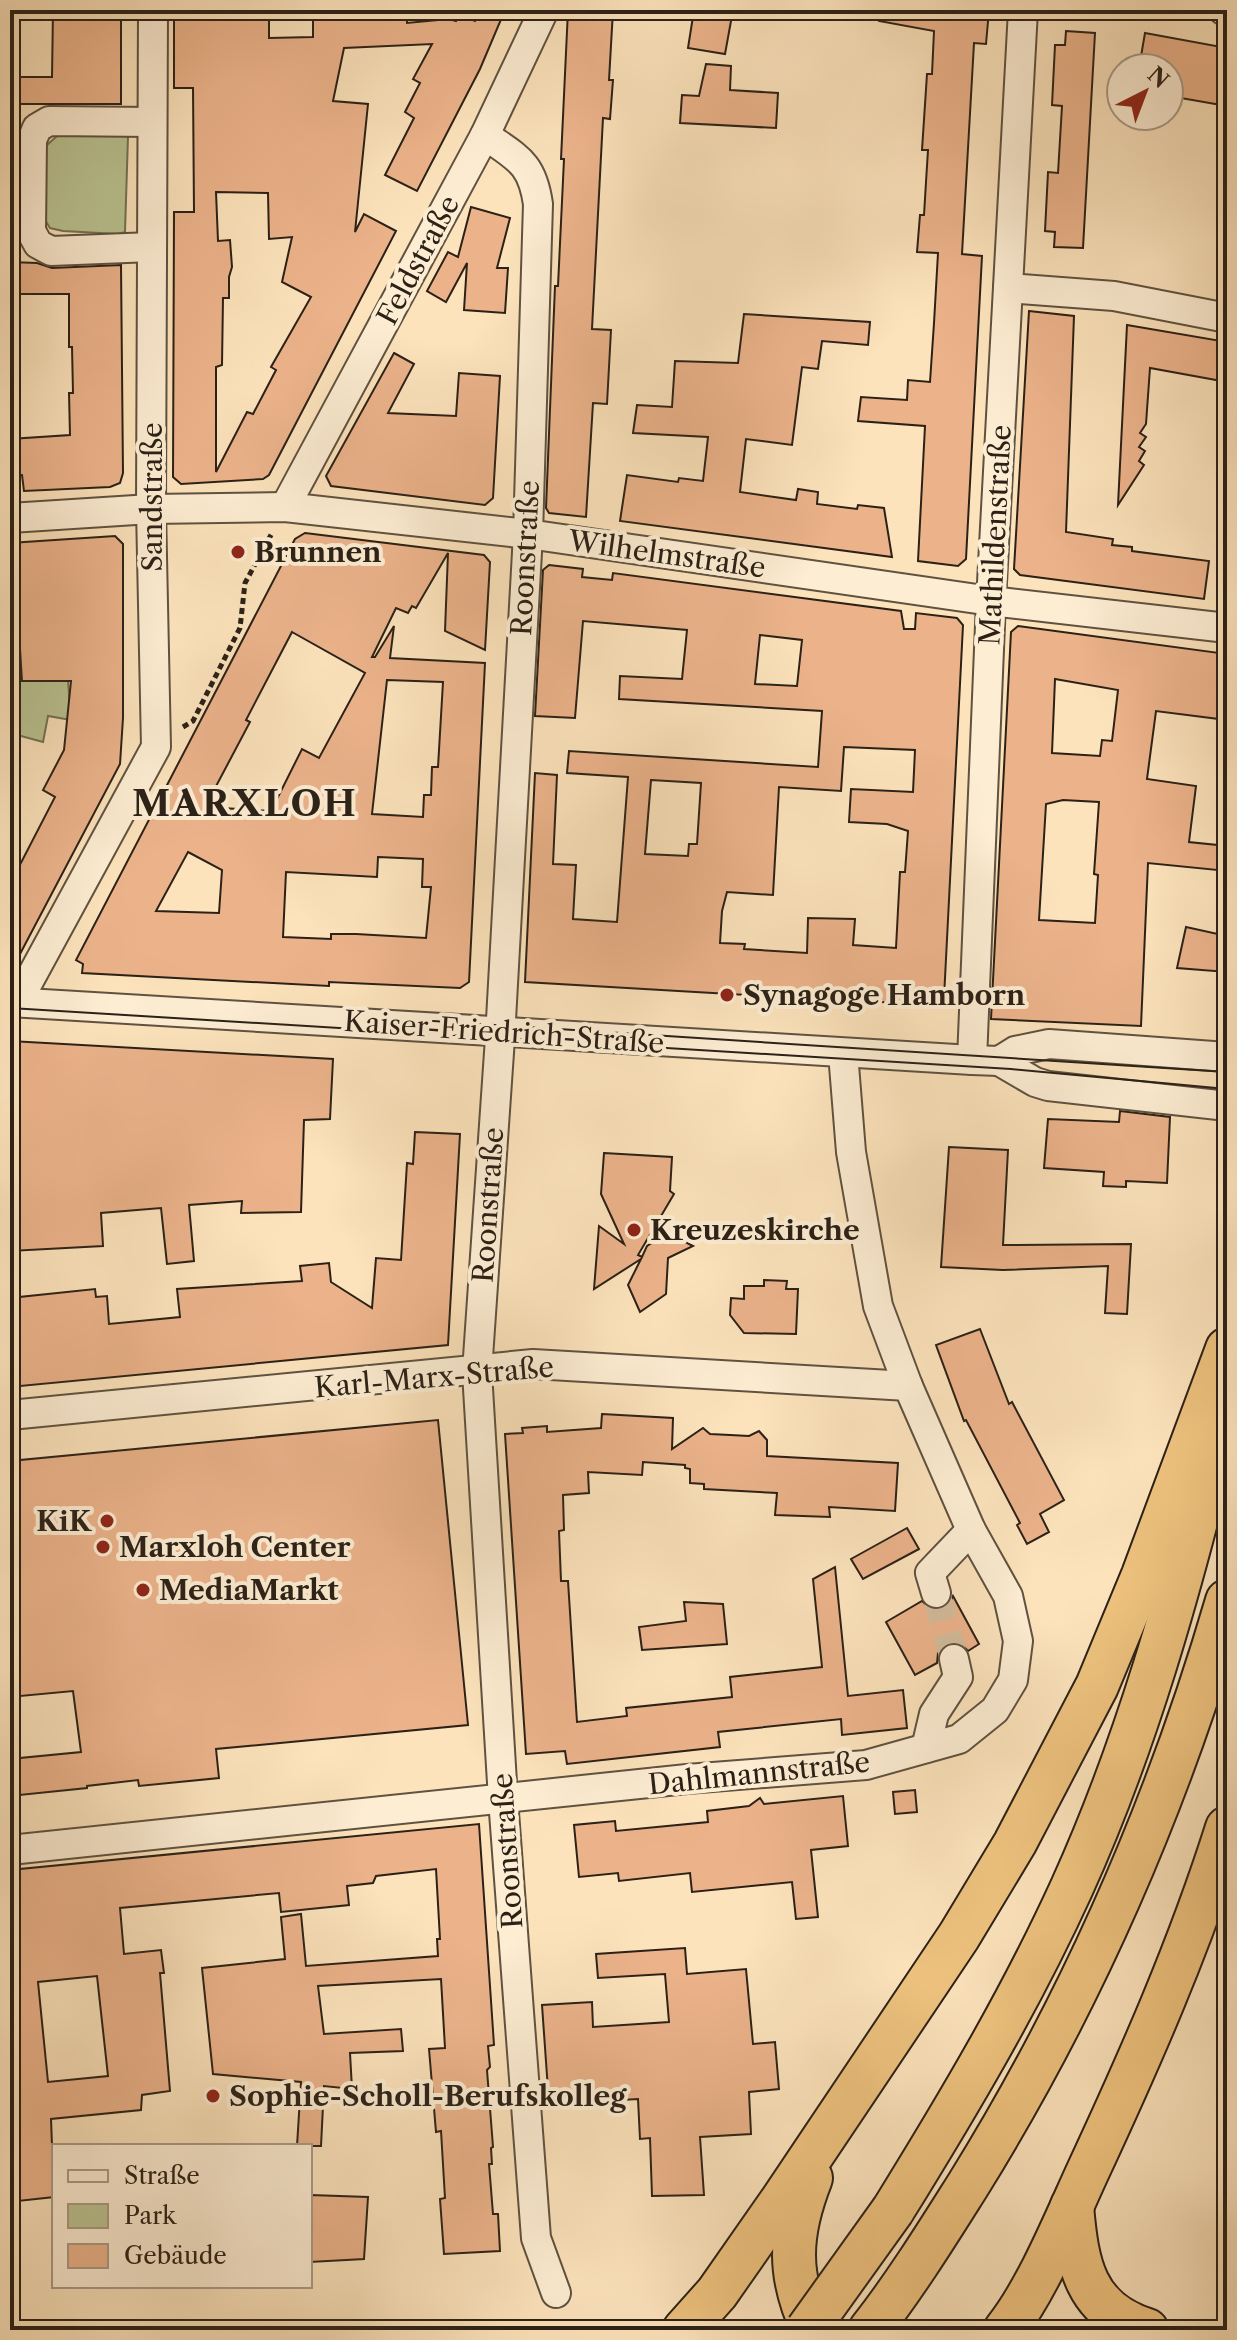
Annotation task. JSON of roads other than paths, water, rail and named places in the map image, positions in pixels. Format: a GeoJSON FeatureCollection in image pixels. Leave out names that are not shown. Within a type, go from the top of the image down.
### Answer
{"type":"FeatureCollection","features":[{"type":"Feature","properties":{"kind":"highway"},"geometry":{"type":"LineString","coordinates":[[684,2330],[717,2293],[959,1936],[1058,1764],[1097,1686],[1143,1575],[1227,1349]]}},
{"type":"Feature","properties":{"kind":"highway"},"geometry":{"type":"LineString","coordinates":[[810,2330],[893,2210],[961,2099],[1019,1993],[1072,1886],[1123,1758],[1161,1646],[1195,1526],[1227,1391]]}},
{"type":"Feature","properties":{"kind":"highway"},"geometry":{"type":"LineString","coordinates":[[870,2330],[935,2237],[1004,2126],[1117,1906],[1169,1777],[1227,1601]]}},
{"type":"Feature","properties":{"kind":"highway"},"geometry":{"type":"LineString","coordinates":[[1005,2330],[1072,2206],[1157,2022],[1227,1828]]}},
{"type":"Feature","properties":{"kind":"highway"},"geometry":{"type":"LineString","coordinates":[[810,2330],[797,2294],[793,2253],[800,2208],[832,2125]]}},
{"type":"Feature","properties":{"kind":"highway"},"geometry":{"type":"LineString","coordinates":[[1072,2206],[1075,2243],[1084,2279],[1107,2309],[1131,2325],[1147,2330]]}},
{"type":"Feature","properties":{"kind":"street","name":"Sandstraße"},"geometry":{"type":"LineString","coordinates":[[14,1002],[156,747],[151,509],[153,10]]}},
{"type":"Feature","properties":{"kind":"street","name":"Feldstraße"},"geometry":{"type":"LineString","coordinates":[[285,507],[485,135],[544,10]]}},
{"type":"Feature","properties":{"kind":"street","name":"Mathildenstraße"},"geometry":{"type":"LineString","coordinates":[[985,1060],[991,601],[1023,10]]}},
{"type":"Feature","properties":{"kind":"street"},"geometry":{"type":"LineString","coordinates":[[152,122],[49,121],[37,128],[32,140],[31,231],[38,244],[51,251],[152,247]]}},
{"type":"Feature","properties":{"kind":"street","name":"Roonstraße"},"geometry":{"type":"LineString","coordinates":[[485,135],[522,162],[535,180],[538,204],[528,534],[477,1372],[503,1799],[536,2238],[556,2293]]}},
{"type":"Feature","properties":{"kind":"street"},"geometry":{"type":"LineString","coordinates":[[1008,288],[1114,296],[1227,318]]}},
{"type":"Feature","properties":{"kind":"street","name":"Wilhelmstraße"},"geometry":{"type":"LineString","coordinates":[[10,518],[151,509],[285,507],[528,534],[991,601],[1227,628]]}},
{"type":"Feature","properties":{"kind":"street","name":"Kaiser-Friedrich-Straße"},"geometry":{"type":"LineString","coordinates":[[14,1002],[985,1060],[1049,1044],[1227,1057]]}},
{"type":"Feature","properties":{"kind":"street","name":"Dahlmannstraße"},"geometry":{"type":"LineString","coordinates":[[10,1850],[687,1779],[866,1765],[959,1739],[995,1710],[1013,1680],[1018,1641],[1008,1596],[971,1530],[908,1386],[878,1306],[851,1152],[843,1053]]}},
{"type":"Feature","properties":{"kind":"street","name":"Kaiser-Friedrich-Straße"},"geometry":{"type":"LineString","coordinates":[[985,1060],[1048,1086],[1227,1106]]}},
{"type":"Feature","properties":{"kind":"street","name":"Karl-Marx-Straße"},"geometry":{"type":"LineString","coordinates":[[10,1415],[477,1372],[533,1364],[908,1386]]}},
{"type":"Feature","properties":{"kind":"street"},"geometry":{"type":"LineString","coordinates":[[936,1593],[930,1573],[971,1530]]}},
{"type":"Feature","properties":{"kind":"street"},"geometry":{"type":"LineString","coordinates":[[926,1748],[934,1714],[958,1677],[954,1659]]}},
{"type":"Feature","properties":{"kind":"tunnel"},"geometry":{"type":"LineString","coordinates":[[936,1593],[954,1659]]}},
{"type":"Feature","properties":{"kind":"tram line"},"geometry":{"type":"LineString","coordinates":[[10,1008],[1011,1069],[1227,1089]]}},
{"type":"Feature","properties":{"kind":"tram line"},"geometry":{"type":"LineString","coordinates":[[433,1021],[1227,1072]]}},
{"type":"Feature","properties":{"kind":"place","name":"Brunnen"},"geometry":{"type":"Point","coordinates":[238,552]}},
{"type":"Feature","properties":{"kind":"place","name":"Synagoge Hamborn"},"geometry":{"type":"Point","coordinates":[727,995]}},
{"type":"Feature","properties":{"kind":"place","name":"Kreuzeskirche"},"geometry":{"type":"Point","coordinates":[634,1230]}},
{"type":"Feature","properties":{"kind":"place","name":"KiK"},"geometry":{"type":"Point","coordinates":[107,1521]}},
{"type":"Feature","properties":{"kind":"place","name":"Marxloh Center"},"geometry":{"type":"Point","coordinates":[103,1547]}},
{"type":"Feature","properties":{"kind":"place","name":"MediaMarkt"},"geometry":{"type":"Point","coordinates":[143,1590]}},
{"type":"Feature","properties":{"kind":"place","name":"Sophie-Scholl-Berufskolleg"},"geometry":{"type":"Point","coordinates":[213,2096]}},
{"type":"Feature","properties":{"kind":"district","name":"MARXLOH"},"geometry":{"type":"Point","coordinates":[245,803]}}]}
